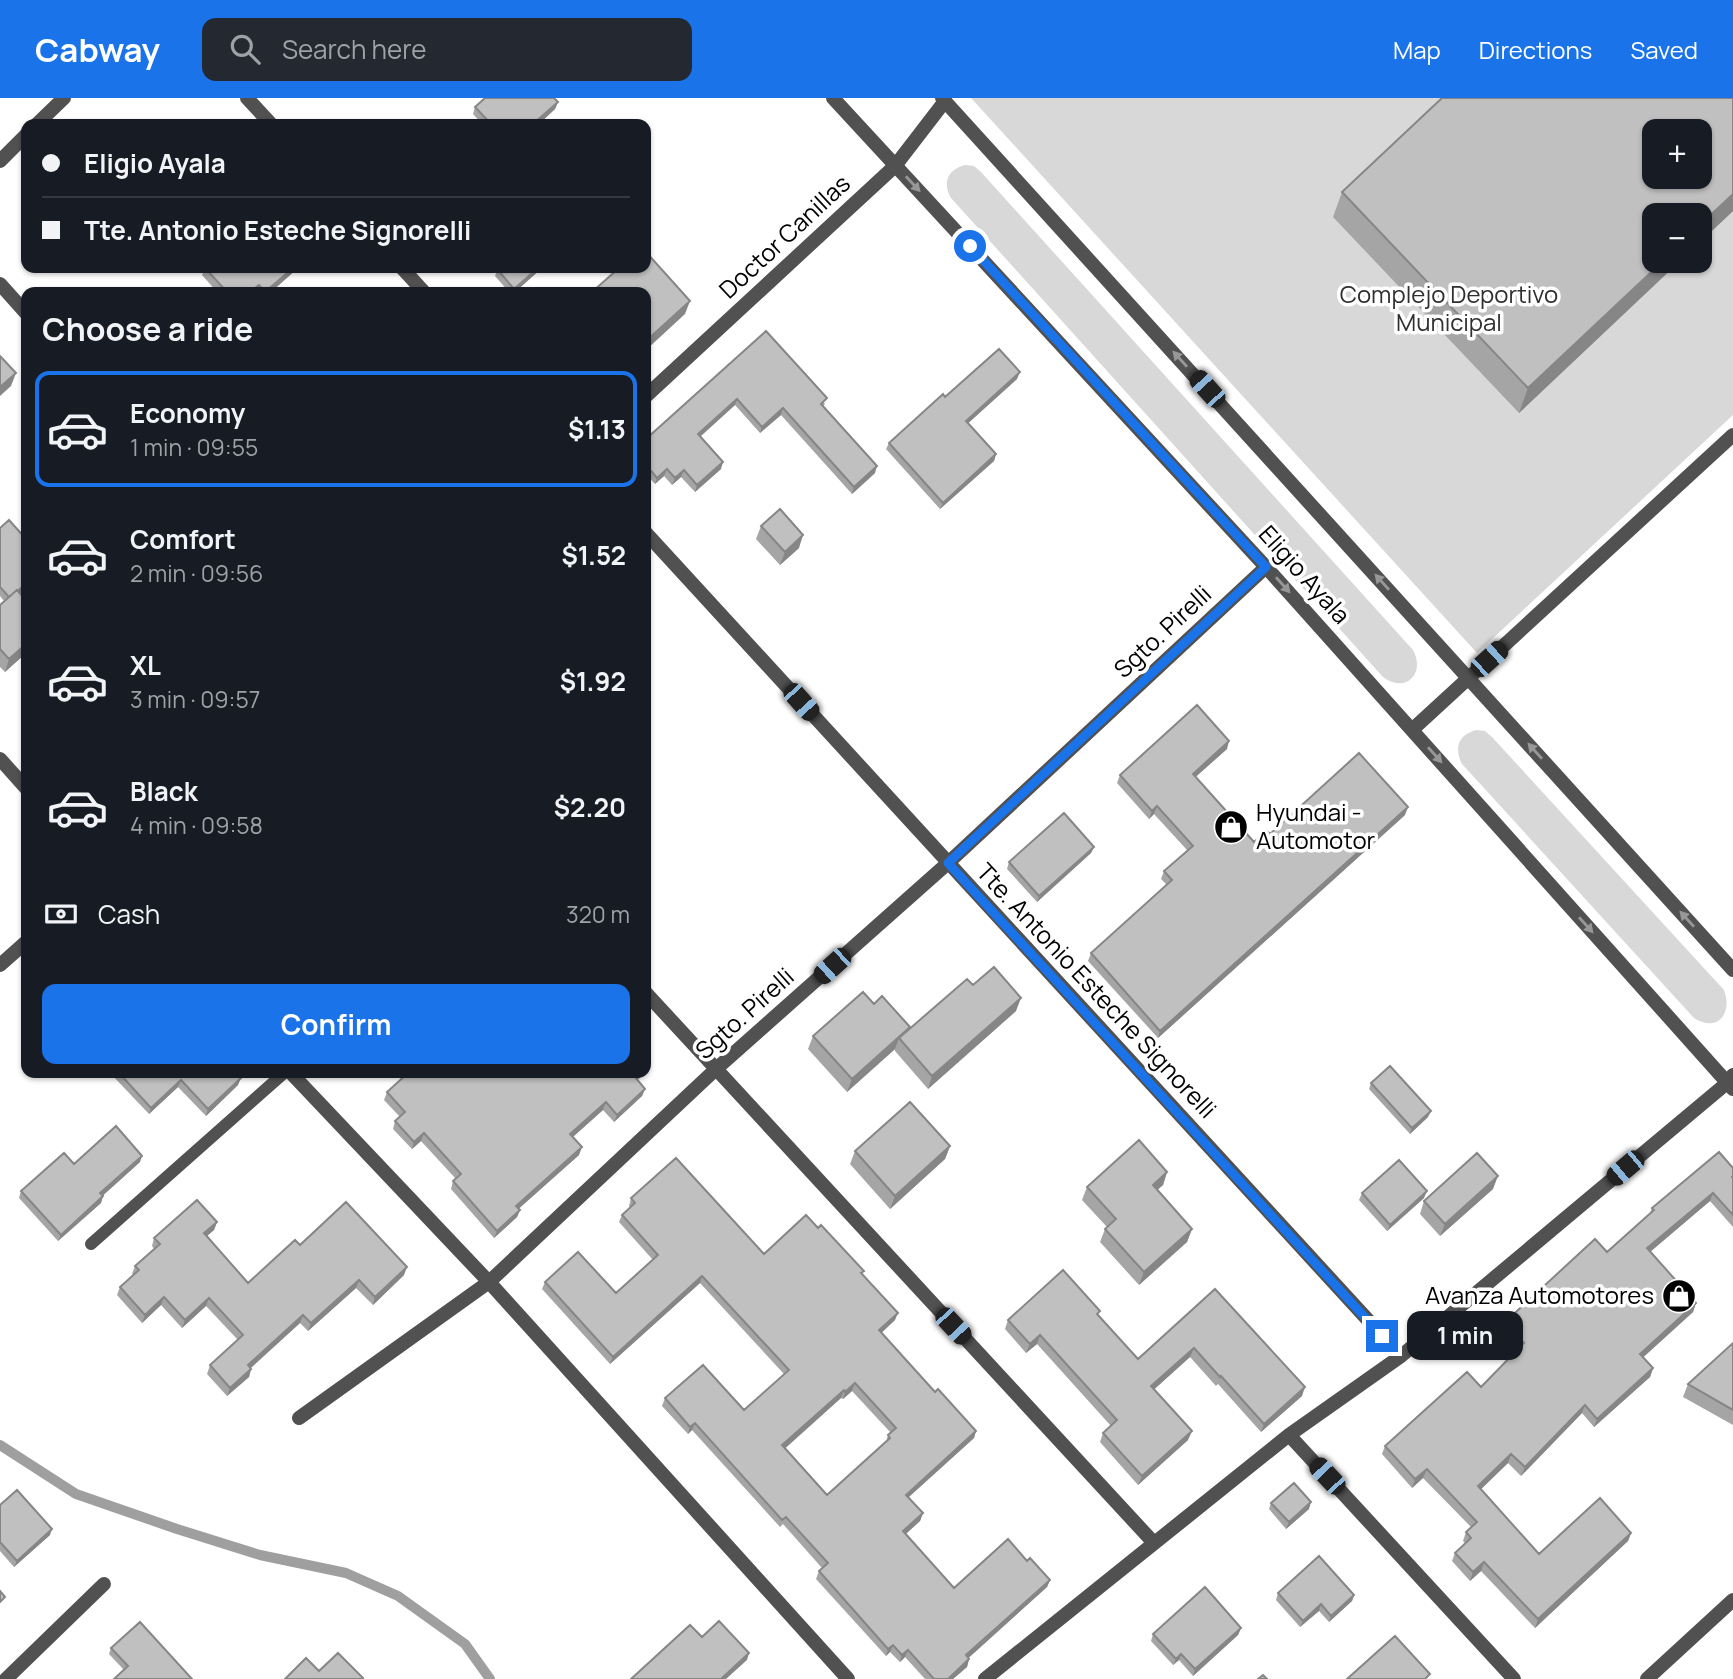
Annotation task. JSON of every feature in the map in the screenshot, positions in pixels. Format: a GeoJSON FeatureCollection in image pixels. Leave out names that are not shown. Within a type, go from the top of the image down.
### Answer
{"type":"FeatureCollection","features":[{"type":"Feature","properties":{"kind":"street"},"geometry":{"type":"LineString","coordinates":[[42,119],[64,98]]}},
{"type":"Feature","properties":{"kind":"street"},"geometry":{"type":"LineString","coordinates":[[247,98],[266,119]]}},
{"type":"Feature","properties":{"kind":"street","name":"Eligio Ayala"},"geometry":{"type":"LineString","coordinates":[[833,98],[1266,567],[1731,1082]]}},
{"type":"Feature","properties":{"kind":"street"},"geometry":{"type":"LineString","coordinates":[[944,99],[1733,970]]}},
{"type":"Feature","properties":{"kind":"street","name":"Doctor Canillas"},"geometry":{"type":"LineString","coordinates":[[651,391],[895,166],[944,99]]}},
{"type":"Feature","properties":{"kind":"street"},"geometry":{"type":"LineString","coordinates":[[0,161],[21,140]]}},
{"type":"Feature","properties":{"kind":"street"},"geometry":{"type":"LineString","coordinates":[[407,273],[419,287]]}},
{"type":"Feature","properties":{"kind":"street"},"geometry":{"type":"LineString","coordinates":[[0,284],[21,307]]}},
{"type":"Feature","properties":{"kind":"street"},"geometry":{"type":"LineString","coordinates":[[1413,729],[1733,435]]}},
{"type":"Feature","properties":{"kind":"street","name":"Tte. Antonio Esteche Signorelli"},"geometry":{"type":"LineString","coordinates":[[651,538],[1401,1356]]}},
{"type":"Feature","properties":{"kind":"street","name":"Sgto. Pirelli"},"geometry":{"type":"LineString","coordinates":[[299,1418],[489,1282],[716,1069],[948,863],[1266,567]]}},
{"type":"Feature","properties":{"kind":"street"},"geometry":{"type":"LineString","coordinates":[[0,759],[21,782]]}},
{"type":"Feature","properties":{"kind":"street"},"geometry":{"type":"LineString","coordinates":[[0,965],[21,946]]}},
{"type":"Feature","properties":{"kind":"street"},"geometry":{"type":"LineString","coordinates":[[651,998],[1154,1543]]}},
{"type":"Feature","properties":{"kind":"street"},"geometry":{"type":"LineString","coordinates":[[295,1078],[489,1282],[848,1679]]}},
{"type":"Feature","properties":{"kind":"street"},"geometry":{"type":"LineString","coordinates":[[985,1679],[1289,1435],[1401,1356],[1731,1082]]}},
{"type":"Feature","properties":{"kind":"street"},"geometry":{"type":"LineString","coordinates":[[1289,1435],[1514,1679]]}},
{"type":"Feature","properties":{"kind":"street"},"geometry":{"type":"LineString","coordinates":[[6,1679],[104,1584]]}},
{"type":"Feature","properties":{"kind":"street"},"geometry":{"type":"LineString","coordinates":[[1647,1679],[1733,1600]]}},
{"type":"Feature","properties":{"kind":"lane"},"geometry":{"type":"LineString","coordinates":[[90,1244],[279,1078]]}},
{"type":"Feature","properties":{"kind":"green space","name":"Complejo Deportivo Municipal"},"geometry":{"type":"Polygon","coordinates":[[[971,98],[1733,98],[1733,415],[1477,653],[971,98]]]}},
{"type":"Feature","properties":{"kind":"green space"},"geometry":{"type":"Polygon","coordinates":[[[965,165],[974,166],[981,172],[1413,650],[1417,667],[1411,679],[1399,683],[1383,677],[951,198],[947,187],[948,177],[954,170],[965,165]]]}},
{"type":"Feature","properties":{"kind":"green space"},"geometry":{"type":"Polygon","coordinates":[[[1476,730],[1485,731],[1492,737],[1724,990],[1726,1007],[1721,1019],[1710,1023],[1694,1018],[1462,764],[1458,753],[1459,743],[1465,735],[1476,730]]]}},
{"type":"Feature","properties":{"kind":"building"},"geometry":{"type":"Polygon","coordinates":[[[485,98],[554,98],[558,102],[539,119],[486,119],[475,107],[485,98]]]}},
{"type":"Feature","properties":{"kind":"building"},"geometry":{"type":"Polygon","coordinates":[[[1442,98],[1733,98],[1733,194],[1712,214],[1712,203],[1642,203],[1642,273],[1650,273],[1528,388],[1342,192],[1442,98]]]}},
{"type":"Feature","properties":{"kind":"building"},"geometry":{"type":"Polygon","coordinates":[[[651,258],[690,301],[651,336],[651,287],[598,287],[613,273],[651,273],[651,258]]]}},
{"type":"Feature","properties":{"kind":"building"},"geometry":{"type":"Polygon","coordinates":[[[210,273],[287,273],[271,287],[222,287],[210,273]]]}},
{"type":"Feature","properties":{"kind":"building"},"geometry":{"type":"Polygon","coordinates":[[[500,273],[532,273],[516,287],[512,287],[500,273]]]}},
{"type":"Feature","properties":{"kind":"building"},"geometry":{"type":"Polygon","coordinates":[[[766,331],[827,398],[821,404],[877,466],[854,487],[783,408],[762,427],[737,399],[698,434],[723,462],[697,485],[684,470],[675,478],[667,469],[657,478],[651,471],[651,434],[766,331]]]}},
{"type":"Feature","properties":{"kind":"building"},"geometry":{"type":"Polygon","coordinates":[[[999,349],[1020,372],[966,421],[996,454],[943,503],[889,443],[943,394],[945,397],[999,349]]]}},
{"type":"Feature","properties":{"kind":"building"},"geometry":{"type":"Polygon","coordinates":[[[0,356],[16,373],[0,387],[0,356]]]}},
{"type":"Feature","properties":{"kind":"building"},"geometry":{"type":"Polygon","coordinates":[[[780,509],[803,535],[785,552],[761,526],[780,509]]]}},
{"type":"Feature","properties":{"kind":"building"},"geometry":{"type":"Polygon","coordinates":[[[9,520],[21,533],[21,588],[9,597],[0,587],[0,528],[9,520]]]}},
{"type":"Feature","properties":{"kind":"building"},"geometry":{"type":"Polygon","coordinates":[[[17,590],[21,594],[21,648],[9,659],[0,649],[0,605],[17,590]]]}},
{"type":"Feature","properties":{"kind":"building"},"geometry":{"type":"Polygon","coordinates":[[[1197,705],[1229,741],[1193,774],[1254,842],[1267,831],[1270,834],[1359,753],[1408,807],[1160,1031],[1091,953],[1172,880],[1164,871],[1193,846],[1157,806],[1152,811],[1120,775],[1197,705]]]}},
{"type":"Feature","properties":{"kind":"building"},"geometry":{"type":"Polygon","coordinates":[[[1064,813],[1094,847],[1039,896],[1009,862],[1064,813]]]}},
{"type":"Feature","properties":{"kind":"building"},"geometry":{"type":"Polygon","coordinates":[[[994,967],[1021,998],[932,1076],[899,1038],[967,979],[973,985],[994,967]]]}},
{"type":"Feature","properties":{"kind":"building"},"geometry":{"type":"Polygon","coordinates":[[[863,992],[874,1004],[882,996],[910,1027],[852,1079],[813,1036],[863,992]]]}},
{"type":"Feature","properties":{"kind":"building"},"geometry":{"type":"Polygon","coordinates":[[[1390,1066],[1431,1111],[1412,1128],[1371,1083],[1390,1066]]]}},
{"type":"Feature","properties":{"kind":"building"},"geometry":{"type":"Polygon","coordinates":[[[124,1078],[241,1078],[208,1109],[181,1080],[151,1108],[124,1078]]]}},
{"type":"Feature","properties":{"kind":"building"},"geometry":{"type":"Polygon","coordinates":[[[402,1078],[636,1078],[645,1089],[617,1115],[606,1102],[570,1134],[582,1147],[516,1206],[520,1210],[497,1231],[453,1181],[461,1174],[424,1133],[414,1142],[395,1121],[405,1112],[387,1092],[402,1078]]]}},
{"type":"Feature","properties":{"kind":"building"},"geometry":{"type":"Polygon","coordinates":[[[910,1102],[950,1146],[895,1196],[855,1151],[910,1102]]]}},
{"type":"Feature","properties":{"kind":"building"},"geometry":{"type":"Polygon","coordinates":[[[116,1126],[142,1156],[100,1193],[103,1196],[61,1235],[21,1191],[64,1153],[74,1164],[116,1126]]]}},
{"type":"Feature","properties":{"kind":"building"},"geometry":{"type":"Polygon","coordinates":[[[1139,1140],[1167,1172],[1153,1185],[1192,1229],[1144,1272],[1105,1229],[1116,1219],[1087,1187],[1139,1140]]]}},
{"type":"Feature","properties":{"kind":"building"},"geometry":{"type":"Polygon","coordinates":[[[1719,1152],[1733,1168],[1733,1215],[1713,1193],[1647,1248],[1696,1303],[1640,1354],[1653,1368],[1597,1419],[1585,1405],[1525,1467],[1511,1454],[1478,1486],[1539,1554],[1600,1498],[1631,1533],[1538,1619],[1484,1562],[1473,1572],[1455,1553],[1471,1538],[1466,1532],[1477,1522],[1427,1469],[1415,1479],[1385,1446],[1467,1372],[1481,1387],[1524,1343],[1505,1322],[1595,1239],[1607,1252],[1654,1210],[1652,1208],[1719,1152]]]}},
{"type":"Feature","properties":{"kind":"building"},"geometry":{"type":"Polygon","coordinates":[[[1477,1153],[1498,1176],[1445,1224],[1424,1201],[1477,1153]]]}},
{"type":"Feature","properties":{"kind":"building"},"geometry":{"type":"Polygon","coordinates":[[[676,1158],[764,1254],[806,1215],[818,1228],[821,1225],[898,1313],[879,1330],[935,1392],[938,1389],[976,1431],[906,1495],[923,1513],[903,1531],[954,1588],[1008,1539],[1027,1561],[1030,1558],[1050,1580],[966,1655],[969,1659],[948,1679],[934,1679],[908,1650],[902,1655],[893,1645],[888,1649],[819,1571],[828,1563],[786,1517],[782,1520],[695,1423],[690,1427],[665,1398],[703,1365],[744,1410],[789,1370],[702,1276],[613,1357],[545,1282],[578,1252],[616,1293],[658,1255],[622,1215],[635,1203],[631,1198],[676,1158]],[[855,1383],[782,1445],[827,1495],[890,1438],[888,1435],[896,1428],[855,1383]]]}},
{"type":"Feature","properties":{"kind":"building"},"geometry":{"type":"Polygon","coordinates":[[[1399,1160],[1427,1191],[1390,1225],[1362,1193],[1399,1160]]]}},
{"type":"Feature","properties":{"kind":"building"},"geometry":{"type":"Polygon","coordinates":[[[197,1200],[217,1222],[204,1233],[248,1283],[295,1240],[300,1245],[346,1202],[407,1267],[375,1297],[359,1280],[311,1323],[303,1315],[248,1365],[251,1369],[230,1388],[210,1365],[243,1335],[209,1298],[185,1320],[164,1297],[145,1315],[120,1287],[139,1270],[135,1266],[160,1244],[154,1238],[197,1200]]]}},
{"type":"Feature","properties":{"kind":"building"},"geometry":{"type":"Polygon","coordinates":[[[1063,1270],[1100,1311],[1097,1314],[1138,1359],[1215,1289],[1305,1387],[1264,1424],[1194,1348],[1151,1386],[1192,1431],[1142,1476],[1103,1433],[1117,1420],[1040,1335],[1030,1344],[1008,1320],[1063,1270]]]}},
{"type":"Feature","properties":{"kind":"building"},"geometry":{"type":"Polygon","coordinates":[[[1733,1343],[1733,1410],[1688,1384],[1733,1343]]]}},
{"type":"Feature","properties":{"kind":"building"},"geometry":{"type":"Polygon","coordinates":[[[1294,1483],[1311,1502],[1289,1522],[1271,1503],[1294,1483]]]}},
{"type":"Feature","properties":{"kind":"building"},"geometry":{"type":"Polygon","coordinates":[[[17,1490],[52,1529],[17,1561],[0,1542],[0,1505],[17,1490]]]}},
{"type":"Feature","properties":{"kind":"building"},"geometry":{"type":"Polygon","coordinates":[[[1319,1556],[1354,1595],[1331,1616],[1321,1604],[1303,1621],[1278,1593],[1319,1556]]]}},
{"type":"Feature","properties":{"kind":"building"},"geometry":{"type":"Polygon","coordinates":[[[1205,1587],[1241,1628],[1195,1669],[1181,1654],[1176,1659],[1153,1634],[1205,1587]]]}},
{"type":"Feature","properties":{"kind":"building"},"geometry":{"type":"Polygon","coordinates":[[[719,1621],[749,1653],[721,1679],[631,1679],[690,1625],[702,1637],[719,1621]]]}},
{"type":"Feature","properties":{"kind":"building"},"geometry":{"type":"Polygon","coordinates":[[[140,1622],[192,1679],[114,1679],[128,1666],[111,1648],[140,1622]]]}},
{"type":"Feature","properties":{"kind":"building"},"geometry":{"type":"Polygon","coordinates":[[[1395,1636],[1430,1674],[1425,1679],[1347,1679],[1395,1636]]]}},
{"type":"Feature","properties":{"kind":"building"},"geometry":{"type":"Polygon","coordinates":[[[338,1653],[362,1679],[285,1679],[306,1658],[319,1671],[338,1653]]]}},
{"type":"Feature","properties":{"kind":"waterway"},"geometry":{"type":"LineString","coordinates":[[0,1445],[76,1494],[260,1555],[346,1573],[398,1596],[465,1644],[490,1679]]}},
{"type":"Feature","properties":{"kind":"place","name":"Hyundai - Automotor"},"geometry":{"type":"Point","coordinates":[1231,827]}},
{"type":"Feature","properties":{"kind":"place","name":"Avanza Automotores"},"geometry":{"type":"Point","coordinates":[1679,1296]}},
{"type":"Feature","properties":{"kind":"route"},"geometry":{"type":"LineString","coordinates":[[970,246],[1266,567],[948,863],[1382,1336]]}}]}
